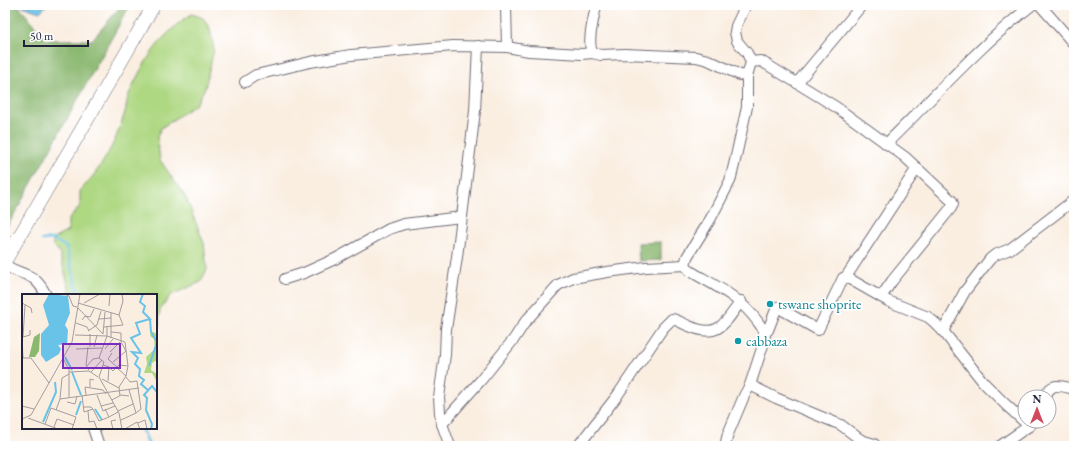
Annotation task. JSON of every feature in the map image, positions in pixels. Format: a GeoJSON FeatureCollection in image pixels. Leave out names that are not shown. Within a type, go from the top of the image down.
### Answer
{"type":"FeatureCollection","features":[{"type":"Feature","properties":{"kind":"main road"},"geometry":{"type":"LineString","coordinates":[[5,261],[154,5]]}},
{"type":"Feature","properties":{"kind":"street"},"geometry":{"type":"LineString","coordinates":[[506,5],[507,47]]}},
{"type":"Feature","properties":{"kind":"street"},"geometry":{"type":"LineString","coordinates":[[592,53],[590,40],[596,5]]}},
{"type":"Feature","properties":{"kind":"street"},"geometry":{"type":"LineString","coordinates":[[685,266],[687,257],[711,218],[730,181],[747,107],[747,76],[751,62],[747,53],[737,41],[735,32],[736,26],[746,5]]}},
{"type":"Feature","properties":{"kind":"street"},"geometry":{"type":"LineString","coordinates":[[797,83],[862,5]]}},
{"type":"Feature","properties":{"kind":"street"},"geometry":{"type":"LineString","coordinates":[[886,144],[979,51],[1010,22],[1032,5]]}},
{"type":"Feature","properties":{"kind":"street"},"geometry":{"type":"LineString","coordinates":[[1040,5],[1074,44]]}},
{"type":"Feature","properties":{"kind":"street"},"geometry":{"type":"LineString","coordinates":[[450,446],[442,424],[440,413],[440,391],[445,355],[446,329],[457,257],[474,111],[478,46]]}},
{"type":"Feature","properties":{"kind":"street"},"geometry":{"type":"LineString","coordinates":[[245,82],[256,75],[310,62],[351,55],[423,48],[478,46],[507,47],[529,51],[582,54],[592,53],[601,55],[625,54],[696,57],[708,60],[740,75],[747,76]]}},
{"type":"Feature","properties":{"kind":"street"},"geometry":{"type":"LineString","coordinates":[[751,62],[761,61],[836,107],[917,168],[948,197],[953,204],[881,297]]}},
{"type":"Feature","properties":{"kind":"street"},"geometry":{"type":"LineString","coordinates":[[765,333],[768,330],[777,307],[818,330],[842,278],[846,277],[917,168]]}},
{"type":"Feature","properties":{"kind":"street"},"geometry":{"type":"LineString","coordinates":[[943,331],[965,292],[990,259],[995,255],[1010,249],[1074,200]]}},
{"type":"Feature","properties":{"kind":"street"},"geometry":{"type":"LineString","coordinates":[[285,279],[304,273],[335,259],[389,229],[404,224],[461,217]]}},
{"type":"Feature","properties":{"kind":"street"},"geometry":{"type":"LineString","coordinates":[[5,265],[12,270],[30,275],[40,284],[45,294]]}},
{"type":"Feature","properties":{"kind":"street"},"geometry":{"type":"LineString","coordinates":[[442,424],[481,380],[514,339],[525,322],[558,284],[573,278],[607,272],[646,267],[685,266],[690,271],[741,302],[755,318],[765,333],[765,339],[750,385],[725,446]]}},
{"type":"Feature","properties":{"kind":"street"},"geometry":{"type":"LineString","coordinates":[[846,277],[881,297],[928,318],[943,331],[984,383],[1004,404],[1017,413]]}},
{"type":"Feature","properties":{"kind":"street"},"geometry":{"type":"LineString","coordinates":[[578,446],[617,396],[663,328],[672,319],[676,319],[688,326],[709,332],[716,330],[726,322],[741,302]]}},
{"type":"Feature","properties":{"kind":"street"},"geometry":{"type":"LineString","coordinates":[[750,385],[776,398],[841,425],[860,443],[874,444],[876,446]]}},
{"type":"Feature","properties":{"kind":"street"},"geometry":{"type":"LineString","coordinates":[[1049,389],[1055,385],[1074,389]]}},
{"type":"Feature","properties":{"kind":"street"},"geometry":{"type":"LineString","coordinates":[[92,429],[99,446]]}},
{"type":"Feature","properties":{"kind":"street"},"geometry":{"type":"LineString","coordinates":[[1007,444],[1025,429]]}},
{"type":"Feature","properties":{"kind":"green space"},"geometry":{"type":"Polygon","coordinates":[[[18,5],[46,40],[92,40],[121,6],[130,5],[5,231],[5,199],[11,187],[5,177],[5,6],[18,5]]]}},
{"type":"Feature","properties":{"kind":"green space"},"geometry":{"type":"Polygon","coordinates":[[[192,14],[203,18],[210,29],[214,49],[205,88],[196,104],[161,128],[157,137],[160,160],[186,198],[204,243],[207,269],[201,282],[171,295],[160,310],[159,326],[157,331],[157,294],[71,294],[59,252],[53,246],[53,239],[68,231],[68,220],[80,206],[80,191],[101,165],[112,146],[125,112],[129,95],[141,69],[155,48],[172,29],[192,14]]]}},
{"type":"Feature","properties":{"kind":"green space"},"geometry":{"type":"Polygon","coordinates":[[[661,242],[661,260],[639,261],[638,243],[661,242]]]}},
{"type":"Feature","properties":{"kind":"water"},"geometry":{"type":"Polygon","coordinates":[[[19,5],[47,5],[40,12],[19,5]]]}},
{"type":"Feature","properties":{"kind":"waterway"},"geometry":{"type":"LineString","coordinates":[[42,240],[53,239],[66,247],[80,294]]}},
{"type":"Feature","properties":{"kind":"waterway"},"geometry":{"type":"LineString","coordinates":[[141,429],[145,435],[149,446]]}},
{"type":"Feature","properties":{"kind":"place","name":"tswane shoprite"},"geometry":{"type":"Point","coordinates":[770,304]}},
{"type":"Feature","properties":{"kind":"place","name":"cabbaza"},"geometry":{"type":"Point","coordinates":[738,341]}}]}
